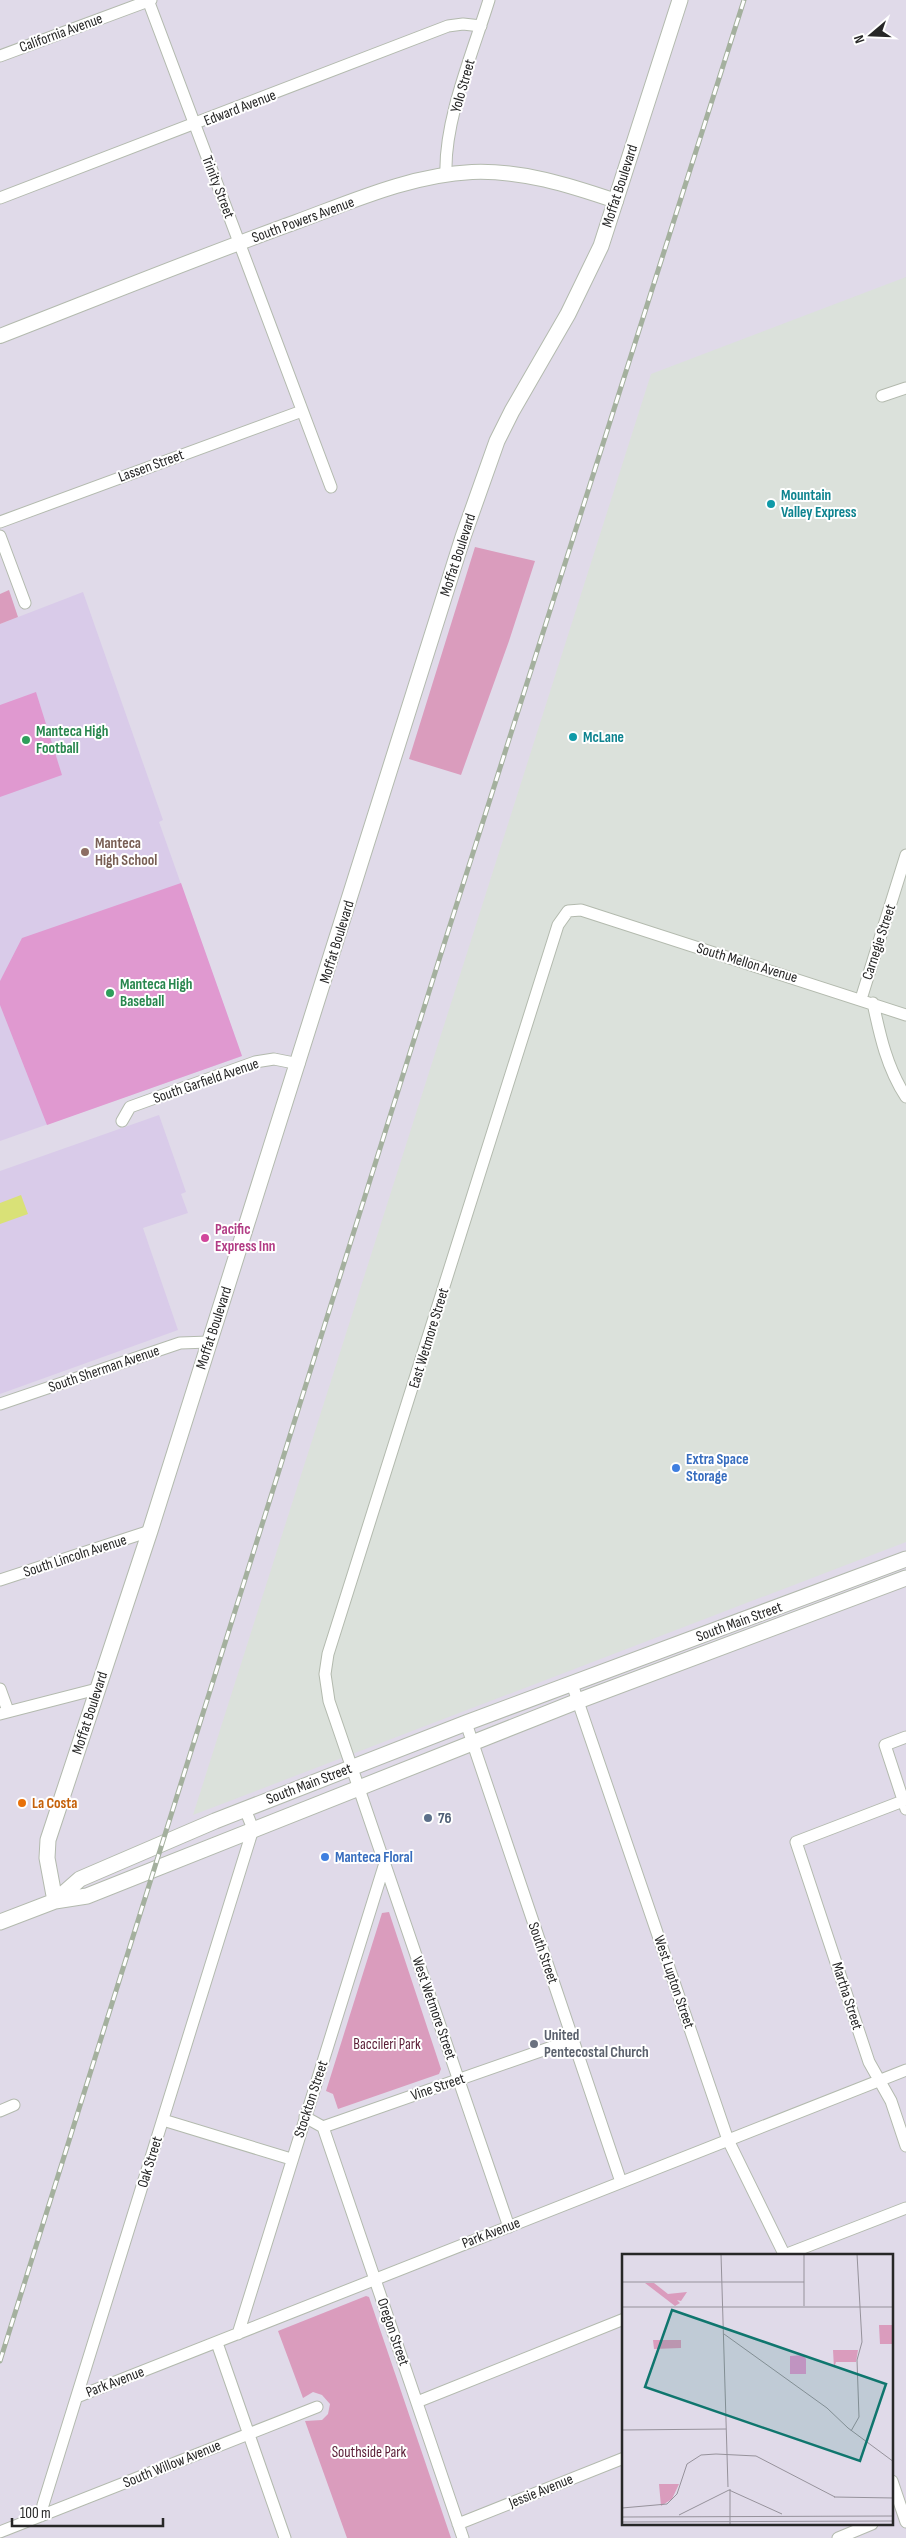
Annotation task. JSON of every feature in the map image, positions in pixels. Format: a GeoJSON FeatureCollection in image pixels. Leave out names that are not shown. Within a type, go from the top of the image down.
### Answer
{"type":"FeatureCollection","features":[{"type":"Feature","properties":{"kind":"main road","name":"Moffat Boulevard"},"geometry":{"type":"LineString","coordinates":[[55,1901],[47,1858],[48,1840],[150,1531],[299,1064],[463,537],[497,441],[512,411],[568,314],[600,246],[680,0]]}},
{"type":"Feature","properties":{"kind":"main road","name":"South Main Street"},"geometry":{"type":"LineString","coordinates":[[55,1901],[80,1879],[163,1842],[245,1809],[906,1559]]}},
{"type":"Feature","properties":{"kind":"main road","name":"South Main Street"},"geometry":{"type":"LineString","coordinates":[[0,1922],[55,1901],[87,1896],[472,1742],[837,1606],[906,1578]]}},
{"type":"Feature","properties":{"kind":"main road"},"geometry":{"type":"LineString","coordinates":[[831,1588],[837,1606]]}},
{"type":"Feature","properties":{"kind":"street","name":"California Avenue"},"geometry":{"type":"LineString","coordinates":[[0,56],[149,0]]}},
{"type":"Feature","properties":{"kind":"street","name":"Trinity Street"},"geometry":{"type":"LineString","coordinates":[[149,0],[194,126],[331,487]]}},
{"type":"Feature","properties":{"kind":"street","name":"Yolo Street"},"geometry":{"type":"LineString","coordinates":[[446,174],[445,150],[489,0]]}},
{"type":"Feature","properties":{"kind":"street","name":"Edward Avenue"},"geometry":{"type":"LineString","coordinates":[[0,198],[194,126],[448,26],[463,24],[481,26]]}},
{"type":"Feature","properties":{"kind":"street","name":"South Powers Avenue"},"geometry":{"type":"LineString","coordinates":[[0,336],[239,243],[400,184],[446,174],[484,172],[533,177],[565,184],[616,201]]}},
{"type":"Feature","properties":{"kind":"street"},"geometry":{"type":"LineString","coordinates":[[882,396],[906,388]]}},
{"type":"Feature","properties":{"kind":"street","name":"Lassen Street"},"geometry":{"type":"LineString","coordinates":[[0,522],[302,411]]}},
{"type":"Feature","properties":{"kind":"street"},"geometry":{"type":"LineString","coordinates":[[0,536],[25,603]]}},
{"type":"Feature","properties":{"kind":"street","name":"Carnegie Street"},"geometry":{"type":"LineString","coordinates":[[860,999],[906,855]]}},
{"type":"Feature","properties":{"kind":"street","name":"East Wetmore Street"},"geometry":{"type":"LineString","coordinates":[[360,1788],[329,1701],[325,1674],[328,1654],[558,925],[568,911],[581,910],[589,912]]}},
{"type":"Feature","properties":{"kind":"street","name":"South Mellon Avenue"},"geometry":{"type":"LineString","coordinates":[[589,912],[906,1015]]}},
{"type":"Feature","properties":{"kind":"street"},"geometry":{"type":"LineString","coordinates":[[873,1003],[886,1056],[895,1080],[906,1097]]}},
{"type":"Feature","properties":{"kind":"street","name":"South Garfield Avenue"},"geometry":{"type":"LineString","coordinates":[[122,1121],[130,1107],[255,1062],[274,1059],[299,1064]]}},
{"type":"Feature","properties":{"kind":"street","name":"South Sherman Avenue"},"geometry":{"type":"LineString","coordinates":[[0,1404],[180,1343],[209,1342]]}},
{"type":"Feature","properties":{"kind":"street","name":"South Lincoln Avenue"},"geometry":{"type":"LineString","coordinates":[[0,1580],[150,1531]]}},
{"type":"Feature","properties":{"kind":"street"},"geometry":{"type":"LineString","coordinates":[[572,1684],[578,1701]]}},
{"type":"Feature","properties":{"kind":"street"},"geometry":{"type":"LineString","coordinates":[[0,1689],[4,1713],[97,1689]]}},
{"type":"Feature","properties":{"kind":"street","name":"West Lupton Street"},"geometry":{"type":"LineString","coordinates":[[578,1701],[728,2140],[784,2254]]}},
{"type":"Feature","properties":{"kind":"street","name":"South Street"},"geometry":{"type":"LineString","coordinates":[[466,1724],[621,2182]]}},
{"type":"Feature","properties":{"kind":"street"},"geometry":{"type":"LineString","coordinates":[[905,1805],[884,1745],[906,1737]]}},
{"type":"Feature","properties":{"kind":"street","name":"West Wetmore Street"},"geometry":{"type":"LineString","coordinates":[[360,1788],[509,2227]]}},
{"type":"Feature","properties":{"kind":"street","name":"Martha Street"},"geometry":{"type":"LineString","coordinates":[[905,1805],[796,1842],[869,2062],[891,2102],[906,2146]]}},
{"type":"Feature","properties":{"kind":"street"},"geometry":{"type":"LineString","coordinates":[[245,1809],[253,1829]]}},
{"type":"Feature","properties":{"kind":"street","name":"Oak Street"},"geometry":{"type":"LineString","coordinates":[[41,2516],[253,1829]]}},
{"type":"Feature","properties":{"kind":"street","name":"Stockton Street"},"geometry":{"type":"LineString","coordinates":[[238,2334],[291,2159],[385,1863]]}},
{"type":"Feature","properties":{"kind":"street","name":"Vine Street"},"geometry":{"type":"LineString","coordinates":[[322,2127],[572,2040]]}},
{"type":"Feature","properties":{"kind":"street","name":"Park Avenue"},"geometry":{"type":"LineString","coordinates":[[77,2397],[906,2070]]}},
{"type":"Feature","properties":{"kind":"street"},"geometry":{"type":"LineString","coordinates":[[0,2111],[14,2105]]}},
{"type":"Feature","properties":{"kind":"street"},"geometry":{"type":"LineString","coordinates":[[305,2116],[322,2127]]}},
{"type":"Feature","properties":{"kind":"street"},"geometry":{"type":"LineString","coordinates":[[163,2120],[291,2159]]}},
{"type":"Feature","properties":{"kind":"street","name":"Oregon Street"},"geometry":{"type":"LineString","coordinates":[[322,2127],[463,2538]]}},
{"type":"Feature","properties":{"kind":"street"},"geometry":{"type":"LineString","coordinates":[[787,2254],[906,2208]]}},
{"type":"Feature","properties":{"kind":"street"},"geometry":{"type":"LineString","coordinates":[[417,2402],[622,2320]]}},
{"type":"Feature","properties":{"kind":"street"},"geometry":{"type":"LineString","coordinates":[[217,2342],[285,2538]]}},
{"type":"Feature","properties":{"kind":"street","name":"South Willow Avenue"},"geometry":{"type":"LineString","coordinates":[[0,2532],[317,2407]]}},
{"type":"Feature","properties":{"kind":"street","name":"Jessie Avenue"},"geometry":{"type":"LineString","coordinates":[[458,2524],[622,2459]]}},
{"type":"Feature","properties":{"kind":"street"},"geometry":{"type":"LineString","coordinates":[[894,2488],[902,2515]]}},
{"type":"Feature","properties":{"kind":"street"},"geometry":{"type":"LineString","coordinates":[[838,2538],[867,2526]]}},
{"type":"Feature","properties":{"kind":"shaded area"},"geometry":{"type":"Polygon","coordinates":[[[906,277],[906,1542],[193,1815],[651,374],[906,277]]]}},
{"type":"Feature","properties":{"kind":"shaded area","name":"Manteca High School"},"geometry":{"type":"Polygon","coordinates":[[[83,592],[163,820],[159,822],[242,1056],[0,1141],[0,624],[83,592]]]}},
{"type":"Feature","properties":{"kind":"shaded area","name":"Manteca High Football"},"geometry":{"type":"Polygon","coordinates":[[[36,692],[62,775],[0,797],[0,705],[36,692]]]}},
{"type":"Feature","properties":{"kind":"shaded area","name":"Manteca High Baseball"},"geometry":{"type":"Polygon","coordinates":[[[181,883],[242,1056],[47,1125],[0,1005],[0,981],[22,938],[181,883]]]}},
{"type":"Feature","properties":{"kind":"shaded area"},"geometry":{"type":"Polygon","coordinates":[[[159,1115],[186,1192],[181,1194],[188,1213],[143,1228],[178,1330],[0,1394],[0,1171],[159,1115]]]}},
{"type":"Feature","properties":{"kind":"shaded area"},"geometry":{"type":"Polygon","coordinates":[[[21,1195],[28,1214],[0,1224],[0,1203],[21,1195]]]}},
{"type":"Feature","properties":{"kind":"green space"},"geometry":{"type":"Polygon","coordinates":[[[475,547],[535,561],[509,641],[461,775],[409,759],[475,547]]]}},
{"type":"Feature","properties":{"kind":"green space"},"geometry":{"type":"Polygon","coordinates":[[[9,590],[18,617],[0,624],[0,594],[9,590]]]}},
{"type":"Feature","properties":{"kind":"green space","name":"Baccileri Park"},"geometry":{"type":"Polygon","coordinates":[[[389,1912],[441,2069],[439,2074],[338,2109],[333,2094],[326,2091],[382,1913],[389,1912]]]}},
{"type":"Feature","properties":{"kind":"green space","name":"Southside Park"},"geometry":{"type":"Polygon","coordinates":[[[366,2296],[369,2297],[451,2538],[347,2538],[305,2421],[322,2420],[328,2414],[330,2404],[322,2395],[313,2392],[303,2398],[278,2331],[366,2296]]]}},
{"type":"Feature","properties":{"kind":"railway"},"geometry":{"type":"LineString","coordinates":[[0,2361],[439,960],[744,0]]}},
{"type":"Feature","properties":{"kind":"place","name":"Mountain Valley Express"},"geometry":{"type":"Point","coordinates":[771,504]}},
{"type":"Feature","properties":{"kind":"place","name":"McLane"},"geometry":{"type":"Point","coordinates":[573,737]}},
{"type":"Feature","properties":{"kind":"place","name":"Manteca High Football"},"geometry":{"type":"Point","coordinates":[26,740]}},
{"type":"Feature","properties":{"kind":"place","name":"Manteca High School"},"geometry":{"type":"Point","coordinates":[85,852]}},
{"type":"Feature","properties":{"kind":"place","name":"Manteca High Baseball"},"geometry":{"type":"Point","coordinates":[110,993]}},
{"type":"Feature","properties":{"kind":"place","name":"Pacific Express Inn"},"geometry":{"type":"Point","coordinates":[205,1238]}},
{"type":"Feature","properties":{"kind":"place","name":"Extra Space Storage"},"geometry":{"type":"Point","coordinates":[676,1468]}},
{"type":"Feature","properties":{"kind":"place","name":"La Costa"},"geometry":{"type":"Point","coordinates":[22,1803]}},
{"type":"Feature","properties":{"kind":"place","name":"76"},"geometry":{"type":"Point","coordinates":[428,1818]}},
{"type":"Feature","properties":{"kind":"place","name":"Manteca Floral"},"geometry":{"type":"Point","coordinates":[325,1857]}},
{"type":"Feature","properties":{"kind":"place","name":"United Pentecostal Church"},"geometry":{"type":"Point","coordinates":[534,2044]}}]}
